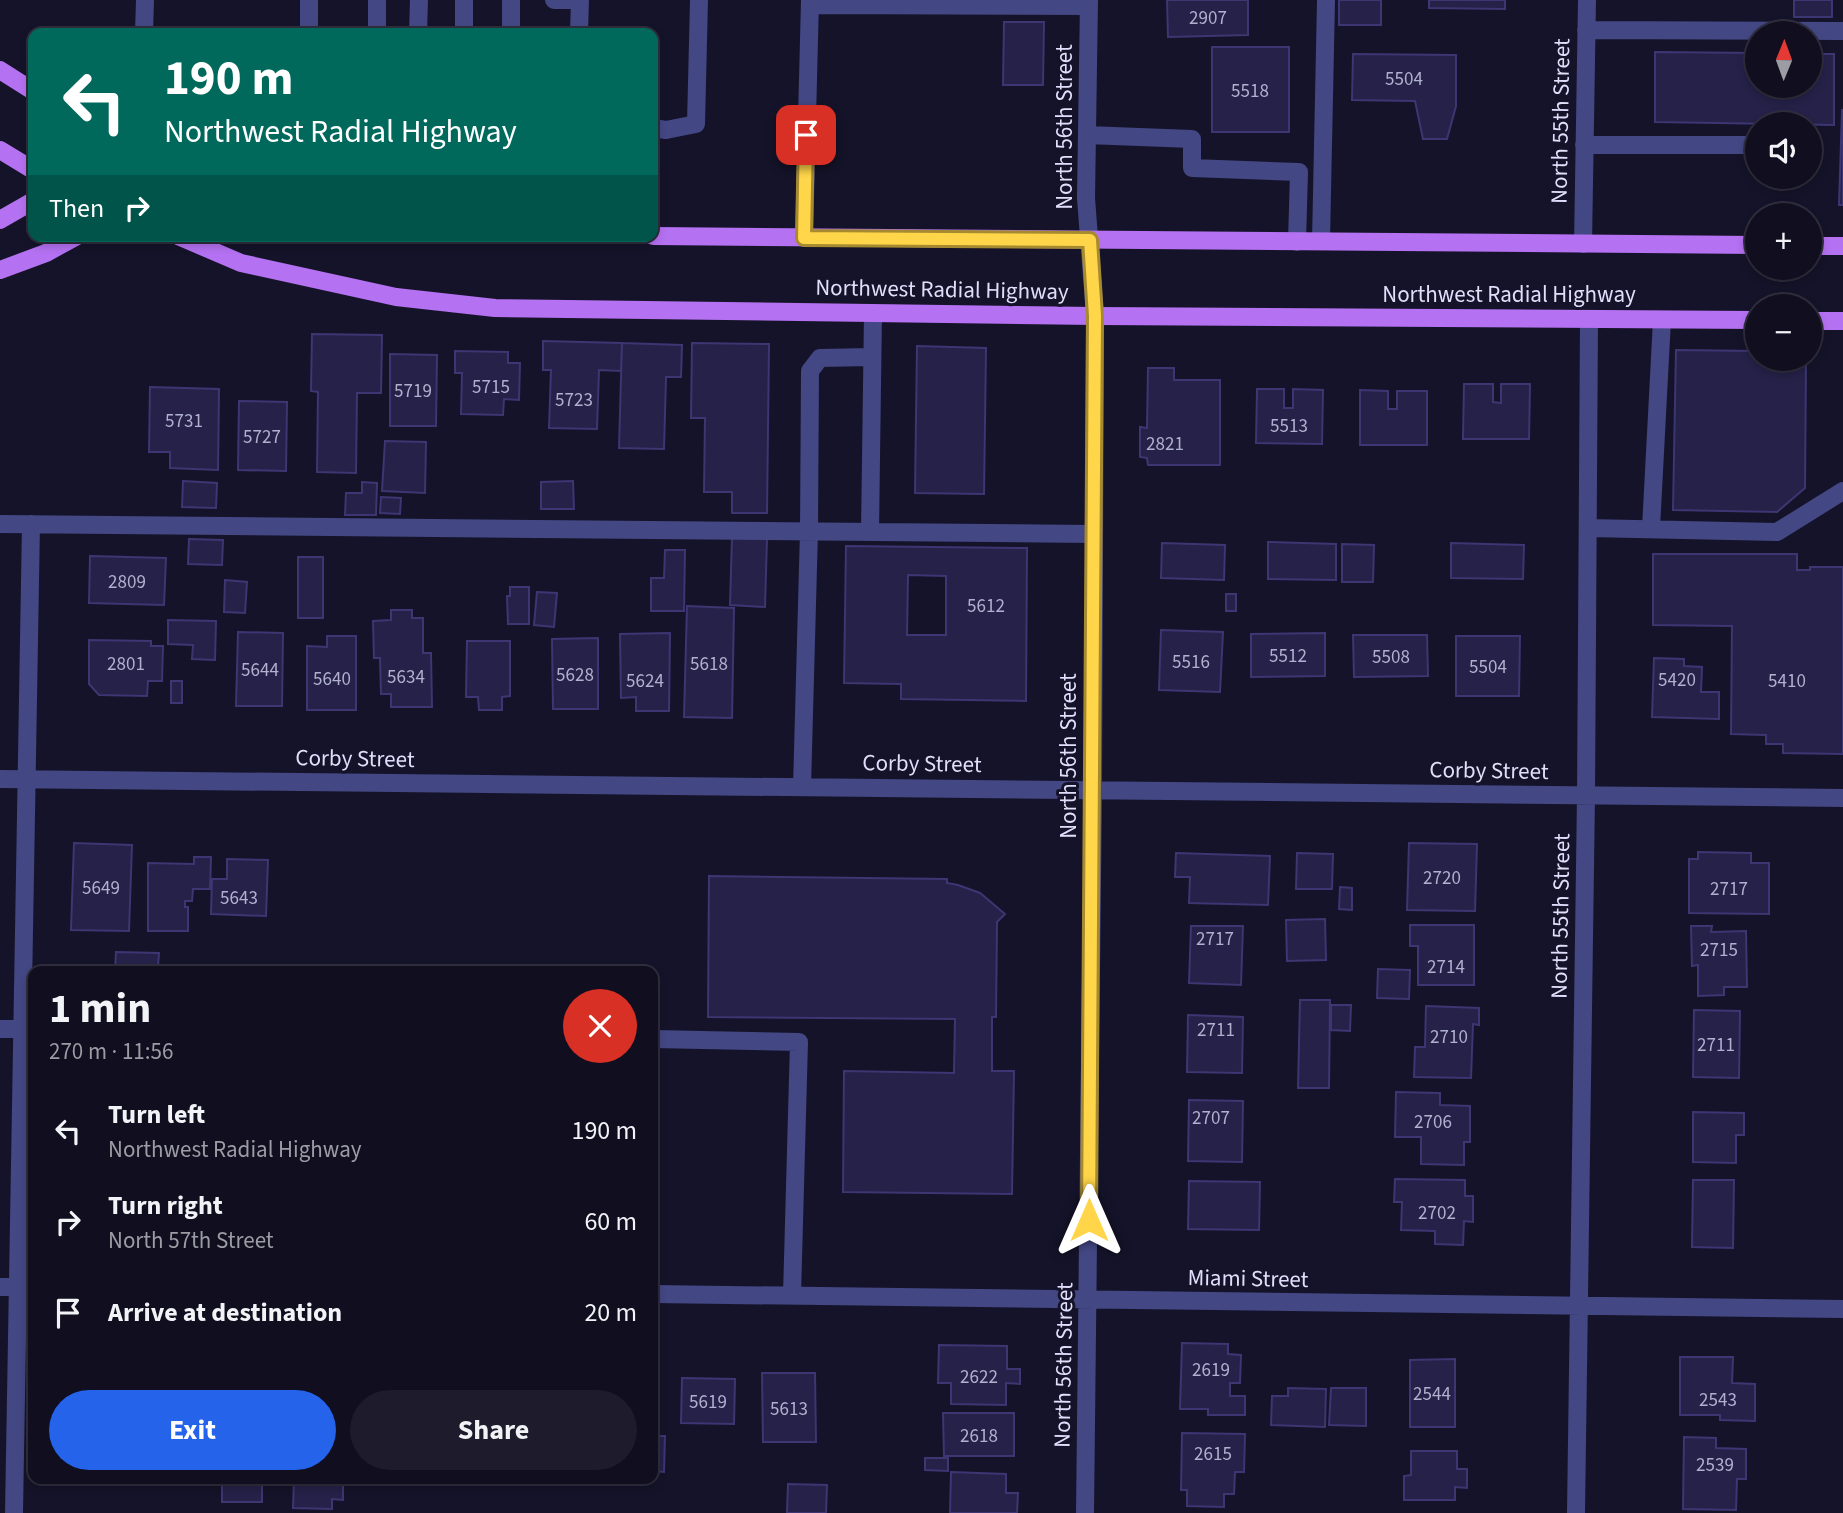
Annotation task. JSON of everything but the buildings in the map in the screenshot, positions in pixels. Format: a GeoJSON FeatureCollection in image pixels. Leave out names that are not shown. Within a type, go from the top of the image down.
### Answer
{"type":"FeatureCollection","features":[{"type":"Feature","properties":{"kind":"main road"},"geometry":{"type":"LineString","coordinates":[[0,70],[28,88]]}},
{"type":"Feature","properties":{"kind":"main road"},"geometry":{"type":"LineString","coordinates":[[0,150],[28,167]]}},
{"type":"Feature","properties":{"kind":"main road"},"geometry":{"type":"LineString","coordinates":[[0,220],[28,204]]}},
{"type":"Feature","properties":{"kind":"main road"},"geometry":{"type":"LineString","coordinates":[[658,236],[1745,245]]}},
{"type":"Feature","properties":{"kind":"main road"},"geometry":{"type":"LineString","coordinates":[[0,270],[46,253],[66,242]]}},
{"type":"Feature","properties":{"kind":"main road","name":"Northwest Radial Highway"},"geometry":{"type":"LineString","coordinates":[[192,242],[241,263],[396,297],[495,308],[1095,316],[1745,320]]}},
{"type":"Feature","properties":{"kind":"main road"},"geometry":{"type":"LineString","coordinates":[[1822,246],[1843,246]]}},
{"type":"Feature","properties":{"kind":"main road"},"geometry":{"type":"LineString","coordinates":[[1822,321],[1843,321]]}},
{"type":"Feature","properties":{"kind":"street"},"geometry":{"type":"LineString","coordinates":[[144,28],[145,0]]}},
{"type":"Feature","properties":{"kind":"street"},"geometry":{"type":"LineString","coordinates":[[309,0],[309,28]]}},
{"type":"Feature","properties":{"kind":"street"},"geometry":{"type":"LineString","coordinates":[[377,0],[377,28]]}},
{"type":"Feature","properties":{"kind":"street"},"geometry":{"type":"LineString","coordinates":[[418,28],[419,0]]}},
{"type":"Feature","properties":{"kind":"street"},"geometry":{"type":"LineString","coordinates":[[464,0],[464,28]]}},
{"type":"Feature","properties":{"kind":"street"},"geometry":{"type":"LineString","coordinates":[[511,28],[512,0]]}},
{"type":"Feature","properties":{"kind":"street"},"geometry":{"type":"LineString","coordinates":[[554,0],[580,0],[579,28]]}},
{"type":"Feature","properties":{"kind":"street"},"geometry":{"type":"LineString","coordinates":[[658,129],[666,130],[696,124],[699,0]]}},
{"type":"Feature","properties":{"kind":"street"},"geometry":{"type":"LineString","coordinates":[[1321,241],[1326,0]]}},
{"type":"Feature","properties":{"kind":"street","name":"North 55th Street"},"geometry":{"type":"LineString","coordinates":[[1583,244],[1587,0]]}},
{"type":"Feature","properties":{"kind":"street"},"geometry":{"type":"LineString","coordinates":[[804,238],[810,3],[1089,3]]}},
{"type":"Feature","properties":{"kind":"street","name":"North 56th Street"},"geometry":{"type":"LineString","coordinates":[[1085,1513],[1095,316],[1086,198],[1089,3]]}},
{"type":"Feature","properties":{"kind":"street"},"geometry":{"type":"LineString","coordinates":[[1586,30],[1843,31]]}},
{"type":"Feature","properties":{"kind":"street"},"geometry":{"type":"LineString","coordinates":[[1087,135],[1192,139],[1192,168],[1324,172]]}},
{"type":"Feature","properties":{"kind":"street"},"geometry":{"type":"LineString","coordinates":[[1584,145],[1745,145]]}},
{"type":"Feature","properties":{"kind":"street"},"geometry":{"type":"LineString","coordinates":[[1297,242],[1299,173]]}},
{"type":"Feature","properties":{"kind":"street"},"geometry":{"type":"LineString","coordinates":[[870,532],[873,313]]}},
{"type":"Feature","properties":{"kind":"street","name":"North 55th Street"},"geometry":{"type":"LineString","coordinates":[[1576,1513],[1587,795],[1589,320]]}},
{"type":"Feature","properties":{"kind":"street"},"geometry":{"type":"LineString","coordinates":[[1651,528],[1662,320]]}},
{"type":"Feature","properties":{"kind":"street"},"geometry":{"type":"LineString","coordinates":[[802,787],[810,371],[820,358],[871,357]]}},
{"type":"Feature","properties":{"kind":"street"},"geometry":{"type":"LineString","coordinates":[[1588,527],[1777,532],[1843,491]]}},
{"type":"Feature","properties":{"kind":"street"},"geometry":{"type":"LineString","coordinates":[[0,524],[1094,534]]}},
{"type":"Feature","properties":{"kind":"street"},"geometry":{"type":"LineString","coordinates":[[13,1513],[17,1287],[28,1029],[27,779],[31,524]]}},
{"type":"Feature","properties":{"kind":"street","name":"Corby Street"},"geometry":{"type":"LineString","coordinates":[[0,779],[1843,798]]}},
{"type":"Feature","properties":{"kind":"street"},"geometry":{"type":"LineString","coordinates":[[0,1029],[28,1029]]}},
{"type":"Feature","properties":{"kind":"street"},"geometry":{"type":"LineString","coordinates":[[658,1039],[799,1042],[792,1295]]}},
{"type":"Feature","properties":{"kind":"street","name":"Miami Street"},"geometry":{"type":"LineString","coordinates":[[658,1294],[1843,1310]]}},
{"type":"Feature","properties":{"kind":"route"},"geometry":{"type":"LineString","coordinates":[[806,135],[804,238],[1090,240],[1095,316],[1089,1220]]}}]}
